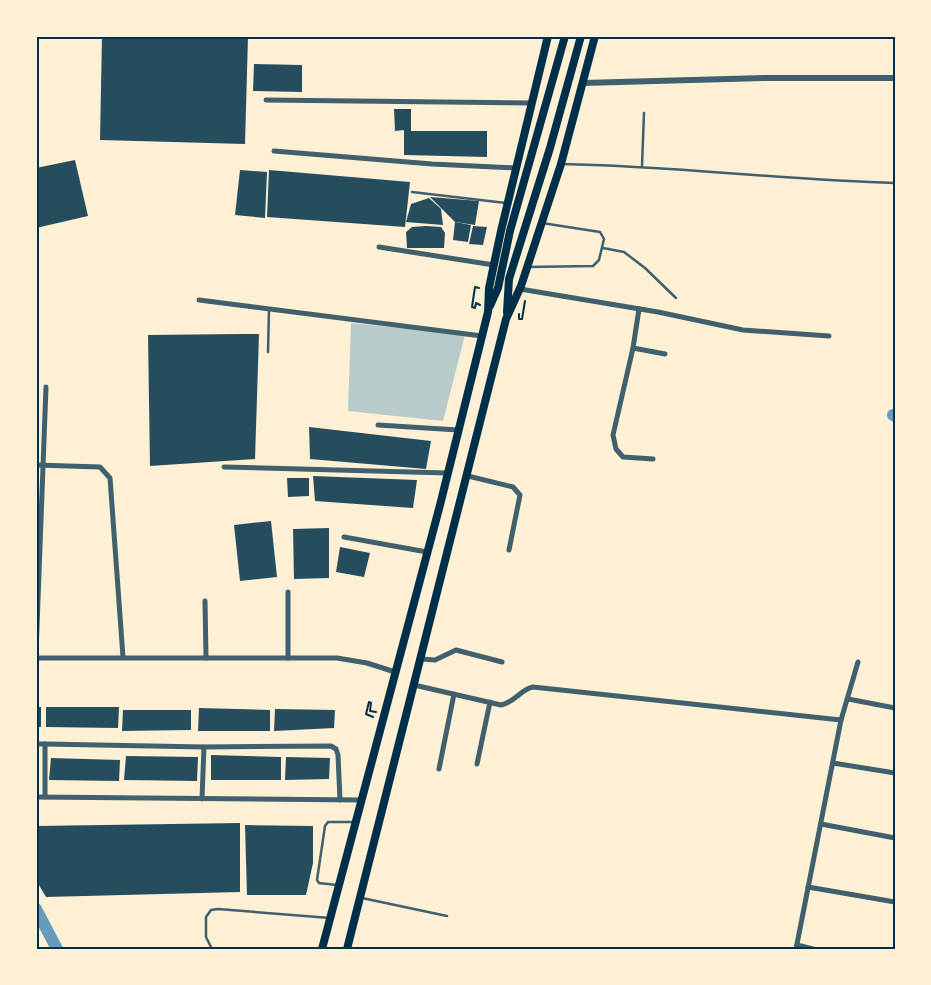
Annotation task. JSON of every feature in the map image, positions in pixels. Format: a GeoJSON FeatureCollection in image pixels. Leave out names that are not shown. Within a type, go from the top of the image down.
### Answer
{"type":"FeatureCollection","features":[{"type":"Feature","properties":{"kind":"main road"},"geometry":{"type":"LineString","coordinates":[[488,312],[489,288],[494,265],[548,36]]}},
{"type":"Feature","properties":{"kind":"main road"},"geometry":{"type":"LineString","coordinates":[[322,949],[488,312],[498,288],[510,231],[565,36]]}},
{"type":"Feature","properties":{"kind":"main road"},"geometry":{"type":"LineString","coordinates":[[347,949],[468,476],[506,319],[509,279],[550,148],[581,36]]}},
{"type":"Feature","properties":{"kind":"main road"},"geometry":{"type":"LineString","coordinates":[[506,319],[520,290],[561,164],[595,36]]}},
{"type":"Feature","properties":{"kind":"street"},"geometry":{"type":"LineString","coordinates":[[583,83],[766,78],[895,78]]}},
{"type":"Feature","properties":{"kind":"street"},"geometry":{"type":"LineString","coordinates":[[266,100],[531,103]]}},
{"type":"Feature","properties":{"kind":"street"},"geometry":{"type":"LineString","coordinates":[[274,151],[432,164],[516,168]]}},
{"type":"Feature","properties":{"kind":"street"},"geometry":{"type":"LineString","coordinates":[[379,247],[494,265]]}},
{"type":"Feature","properties":{"kind":"street"},"geometry":{"type":"LineString","coordinates":[[520,290],[639,309],[743,330],[829,336]]}},
{"type":"Feature","properties":{"kind":"street"},"geometry":{"type":"LineString","coordinates":[[199,300],[482,336]]}},
{"type":"Feature","properties":{"kind":"street"},"geometry":{"type":"LineString","coordinates":[[639,309],[633,348],[613,435],[616,449],[623,457],[653,459]]}},
{"type":"Feature","properties":{"kind":"street"},"geometry":{"type":"LineString","coordinates":[[633,348],[665,354]]}},
{"type":"Feature","properties":{"kind":"street"},"geometry":{"type":"LineString","coordinates":[[36,653],[39,465],[46,387]]}},
{"type":"Feature","properties":{"kind":"street"},"geometry":{"type":"LineString","coordinates":[[378,425],[458,430]]}},
{"type":"Feature","properties":{"kind":"street"},"geometry":{"type":"LineString","coordinates":[[39,465],[100,467],[110,478],[123,658]]}},
{"type":"Feature","properties":{"kind":"street"},"geometry":{"type":"LineString","coordinates":[[224,466],[447,473]]}},
{"type":"Feature","properties":{"kind":"street"},"geometry":{"type":"LineString","coordinates":[[468,476],[513,487],[518,490],[520,495],[509,550]]}},
{"type":"Feature","properties":{"kind":"street"},"geometry":{"type":"LineString","coordinates":[[344,537],[427,552]]}},
{"type":"Feature","properties":{"kind":"street"},"geometry":{"type":"LineString","coordinates":[[288,592],[288,658]]}},
{"type":"Feature","properties":{"kind":"street"},"geometry":{"type":"LineString","coordinates":[[205,602],[206,658]]}},
{"type":"Feature","properties":{"kind":"street"},"geometry":{"type":"LineString","coordinates":[[421,659],[435,660],[456,650],[502,662]]}},
{"type":"Feature","properties":{"kind":"street"},"geometry":{"type":"LineString","coordinates":[[36,658],[337,658],[367,663],[394,672]]}},
{"type":"Feature","properties":{"kind":"street"},"geometry":{"type":"LineString","coordinates":[[813,949],[796,947],[841,720],[858,662]]}},
{"type":"Feature","properties":{"kind":"street"},"geometry":{"type":"LineString","coordinates":[[414,685],[506,704],[529,688],[534,687],[841,720]]}},
{"type":"Feature","properties":{"kind":"street"},"geometry":{"type":"LineString","coordinates":[[440,769],[454,694]]}},
{"type":"Feature","properties":{"kind":"street"},"geometry":{"type":"LineString","coordinates":[[848,699],[895,708]]}},
{"type":"Feature","properties":{"kind":"street"},"geometry":{"type":"LineString","coordinates":[[477,764],[490,702]]}},
{"type":"Feature","properties":{"kind":"street"},"geometry":{"type":"LineString","coordinates":[[36,744],[204,747],[331,746],[336,749],[338,755],[340,800]]}},
{"type":"Feature","properties":{"kind":"street"},"geometry":{"type":"LineString","coordinates":[[45,744],[45,797]]}},
{"type":"Feature","properties":{"kind":"street"},"geometry":{"type":"LineString","coordinates":[[202,799],[204,747]]}},
{"type":"Feature","properties":{"kind":"street"},"geometry":{"type":"LineString","coordinates":[[833,763],[895,773]]}},
{"type":"Feature","properties":{"kind":"street"},"geometry":{"type":"LineString","coordinates":[[36,797],[361,800]]}},
{"type":"Feature","properties":{"kind":"street"},"geometry":{"type":"LineString","coordinates":[[820,824],[895,838]]}},
{"type":"Feature","properties":{"kind":"street"},"geometry":{"type":"LineString","coordinates":[[808,886],[895,902]]}},
{"type":"Feature","properties":{"kind":"lane"},"geometry":{"type":"LineString","coordinates":[[642,166],[644,114]]}},
{"type":"Feature","properties":{"kind":"lane"},"geometry":{"type":"LineString","coordinates":[[561,164],[642,166],[822,181],[895,183]]}},
{"type":"Feature","properties":{"kind":"lane"},"geometry":{"type":"LineString","coordinates":[[412,192],[508,203]]}},
{"type":"Feature","properties":{"kind":"lane"},"geometry":{"type":"LineString","coordinates":[[526,267],[593,266],[599,260],[604,239],[600,232],[542,223]]}},
{"type":"Feature","properties":{"kind":"lane"},"geometry":{"type":"LineString","coordinates":[[602,248],[624,252],[645,268],[676,298]]}},
{"type":"Feature","properties":{"kind":"lane"},"geometry":{"type":"LineString","coordinates":[[268,352],[269,309]]}},
{"type":"Feature","properties":{"kind":"lane"},"geometry":{"type":"LineString","coordinates":[[338,885],[319,883],[317,880],[325,826],[328,822],[355,822]]}},
{"type":"Feature","properties":{"kind":"lane"},"geometry":{"type":"LineString","coordinates":[[360,898],[447,916]]}},
{"type":"Feature","properties":{"kind":"lane"},"geometry":{"type":"LineString","coordinates":[[212,949],[206,937],[206,917],[211,910],[331,918]]}},
{"type":"Feature","properties":{"kind":"path"},"geometry":{"type":"LineString","coordinates":[[475,287],[472,308],[475,308],[476,304]]}},
{"type":"Feature","properties":{"kind":"path"},"geometry":{"type":"LineString","coordinates":[[520,314],[519,319],[522,319],[526,297]]}},
{"type":"Feature","properties":{"kind":"path"},"geometry":{"type":"LineString","coordinates":[[366,714],[369,702],[372,703],[370,711]]}},
{"type":"Feature","properties":{"kind":"shaded area"},"geometry":{"type":"Polygon","coordinates":[[[351,323],[465,335],[443,421],[348,411],[351,323]]]}},
{"type":"Feature","properties":{"kind":"building"},"geometry":{"type":"Polygon","coordinates":[[[102,36],[248,36],[245,144],[100,140],[102,36]]]}},
{"type":"Feature","properties":{"kind":"building"},"geometry":{"type":"Polygon","coordinates":[[[254,64],[302,65],[302,92],[253,91],[254,64]]]}},
{"type":"Feature","properties":{"kind":"building"},"geometry":{"type":"Polygon","coordinates":[[[394,109],[411,109],[411,131],[487,131],[487,157],[404,155],[404,130],[395,131],[394,109]]]}},
{"type":"Feature","properties":{"kind":"building"},"geometry":{"type":"Polygon","coordinates":[[[75,160],[88,216],[36,228],[36,168],[75,160]]]}},
{"type":"Feature","properties":{"kind":"building"},"geometry":{"type":"Polygon","coordinates":[[[240,170],[267,172],[265,218],[235,215],[240,170]]]}},
{"type":"Feature","properties":{"kind":"building"},"geometry":{"type":"Polygon","coordinates":[[[269,170],[410,182],[405,227],[267,217],[269,170]]]}},
{"type":"Feature","properties":{"kind":"building"},"geometry":{"type":"Polygon","coordinates":[[[430,197],[479,201],[475,225],[455,222],[430,197]]]}},
{"type":"Feature","properties":{"kind":"building"},"geometry":{"type":"Polygon","coordinates":[[[429,198],[441,209],[443,225],[406,222],[411,204],[429,198]]]}},
{"type":"Feature","properties":{"kind":"building"},"geometry":{"type":"Polygon","coordinates":[[[455,222],[471,225],[468,242],[453,240],[455,222]]]}},
{"type":"Feature","properties":{"kind":"building"},"geometry":{"type":"Polygon","coordinates":[[[473,226],[487,227],[483,245],[469,244],[473,226]]]}},
{"type":"Feature","properties":{"kind":"building"},"geometry":{"type":"Polygon","coordinates":[[[412,227],[441,227],[445,233],[444,248],[407,248],[406,232],[412,227]]]}},
{"type":"Feature","properties":{"kind":"building"},"geometry":{"type":"Polygon","coordinates":[[[259,334],[255,459],[150,466],[148,335],[259,334]]]}},
{"type":"Feature","properties":{"kind":"building"},"geometry":{"type":"Polygon","coordinates":[[[309,427],[431,441],[426,469],[310,459],[309,427]]]}},
{"type":"Feature","properties":{"kind":"building"},"geometry":{"type":"Polygon","coordinates":[[[313,476],[417,480],[413,508],[315,501],[313,476]]]}},
{"type":"Feature","properties":{"kind":"building"},"geometry":{"type":"Polygon","coordinates":[[[287,478],[309,478],[309,496],[288,497],[287,478]]]}},
{"type":"Feature","properties":{"kind":"building"},"geometry":{"type":"Polygon","coordinates":[[[271,521],[277,577],[240,581],[234,525],[271,521]]]}},
{"type":"Feature","properties":{"kind":"building"},"geometry":{"type":"Polygon","coordinates":[[[329,528],[329,578],[294,579],[293,529],[329,528]]]}},
{"type":"Feature","properties":{"kind":"building"},"geometry":{"type":"Polygon","coordinates":[[[340,547],[370,553],[364,577],[336,572],[340,547]]]}},
{"type":"Feature","properties":{"kind":"building"},"geometry":{"type":"Polygon","coordinates":[[[36,707],[41,707],[41,727],[36,727],[36,707]]]}},
{"type":"Feature","properties":{"kind":"building"},"geometry":{"type":"Polygon","coordinates":[[[46,707],[119,707],[118,728],[46,727],[46,707]]]}},
{"type":"Feature","properties":{"kind":"building"},"geometry":{"type":"Polygon","coordinates":[[[199,708],[270,710],[270,731],[198,731],[199,708]]]}},
{"type":"Feature","properties":{"kind":"building"},"geometry":{"type":"Polygon","coordinates":[[[275,709],[335,710],[334,728],[274,731],[275,709]]]}},
{"type":"Feature","properties":{"kind":"building"},"geometry":{"type":"Polygon","coordinates":[[[123,710],[191,710],[191,730],[122,731],[123,710]]]}},
{"type":"Feature","properties":{"kind":"building"},"geometry":{"type":"Polygon","coordinates":[[[211,755],[281,757],[281,780],[211,780],[211,755]]]}},
{"type":"Feature","properties":{"kind":"building"},"geometry":{"type":"Polygon","coordinates":[[[126,756],[198,757],[197,781],[124,780],[126,756]]]}},
{"type":"Feature","properties":{"kind":"building"},"geometry":{"type":"Polygon","coordinates":[[[286,757],[330,758],[329,779],[285,780],[286,757]]]}},
{"type":"Feature","properties":{"kind":"building"},"geometry":{"type":"Polygon","coordinates":[[[51,758],[120,760],[119,781],[49,780],[51,758]]]}},
{"type":"Feature","properties":{"kind":"building"},"geometry":{"type":"Polygon","coordinates":[[[240,823],[240,892],[46,897],[36,880],[36,826],[240,823]]]}},
{"type":"Feature","properties":{"kind":"building"},"geometry":{"type":"Polygon","coordinates":[[[245,825],[313,826],[313,863],[306,895],[247,895],[245,825]]]}},
{"type":"Feature","properties":{"kind":"waterway"},"geometry":{"type":"LineString","coordinates":[[36,909],[57,949]]}}]}
